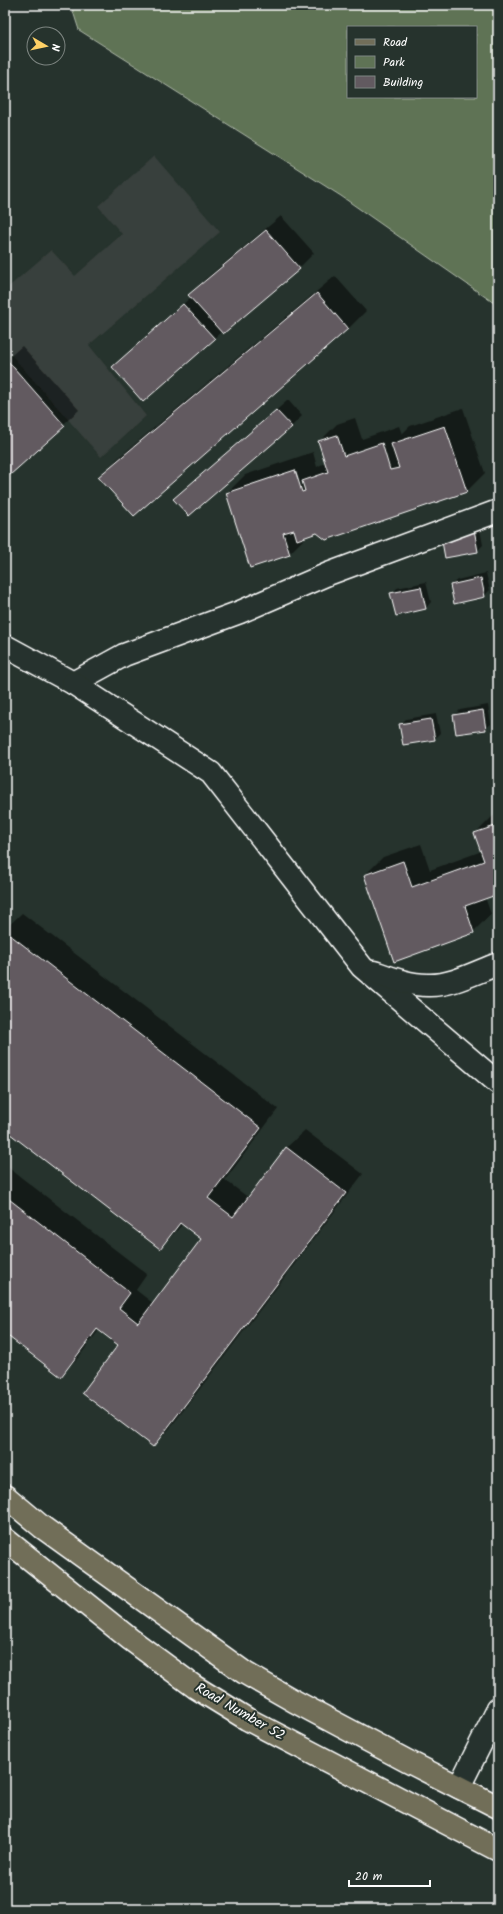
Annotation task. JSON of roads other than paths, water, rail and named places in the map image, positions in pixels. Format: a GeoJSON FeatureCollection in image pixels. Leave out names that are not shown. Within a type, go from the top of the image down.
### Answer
{"type":"FeatureCollection","features":[{"type":"Feature","properties":{"kind":"main road"},"geometry":{"type":"LineString","coordinates":[[5,1496],[42,1527],[245,1673],[294,1701],[498,1807]]}},
{"type":"Feature","properties":{"kind":"main road","name":"Road Number 52"},"geometry":{"type":"LineString","coordinates":[[5,1539],[124,1634],[195,1687],[247,1719],[498,1850]]}},
{"type":"Feature","properties":{"kind":"street"},"geometry":{"type":"LineString","coordinates":[[73,683],[124,655],[240,612],[328,574],[498,511]]}},
{"type":"Feature","properties":{"kind":"street"},"geometry":{"type":"LineString","coordinates":[[5,646],[73,683],[211,773],[362,967],[498,1083]]}},
{"type":"Feature","properties":{"kind":"street"},"geometry":{"type":"LineString","coordinates":[[362,967],[400,981],[428,985],[452,981],[498,964]]}},
{"type":"Feature","properties":{"kind":"street"},"geometry":{"type":"LineString","coordinates":[[459,1787],[498,1709]]}}]}
